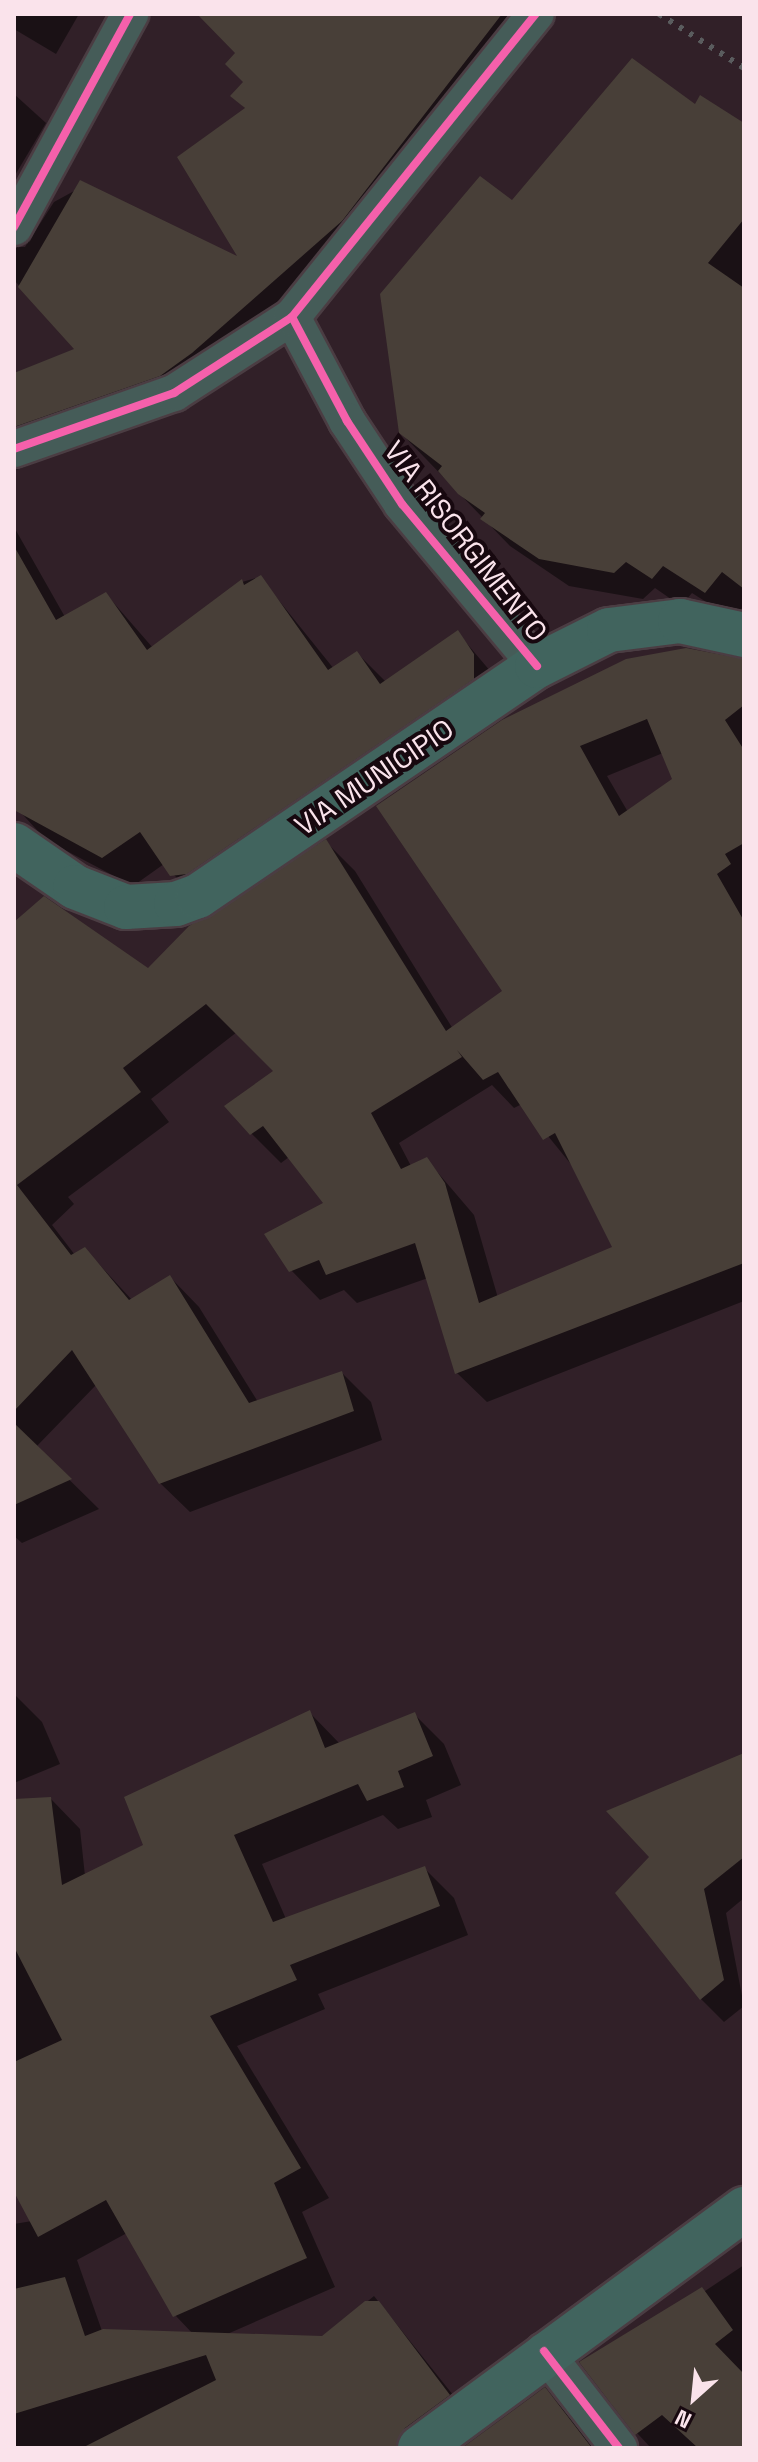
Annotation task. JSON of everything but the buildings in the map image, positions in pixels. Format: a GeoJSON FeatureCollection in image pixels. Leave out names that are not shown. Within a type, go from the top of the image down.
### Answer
{"type":"FeatureCollection","features":[{"type":"Feature","properties":{"kind":"main road","name":"VIA MUNICIPIO"},"geometry":{"type":"LineString","coordinates":[[14,845],[75,887],[126,907],[187,900],[537,666],[609,630],[680,621],[744,635]]}},
{"type":"Feature","properties":{"kind":"main road"},"geometry":{"type":"LineString","coordinates":[[420,2448],[544,2351],[744,2209]]}},
{"type":"Feature","properties":{"kind":"street"},"geometry":{"type":"LineString","coordinates":[[14,227],[130,14]]}},
{"type":"Feature","properties":{"kind":"street"},"geometry":{"type":"LineString","coordinates":[[14,449],[174,393],[292,317],[536,14]]}},
{"type":"Feature","properties":{"kind":"street","name":"VIA RISORGIMENTO"},"geometry":{"type":"LineString","coordinates":[[292,317],[347,421],[402,504],[537,666]]}},
{"type":"Feature","properties":{"kind":"street"},"geometry":{"type":"LineString","coordinates":[[544,2351],[619,2448]]}},
{"type":"Feature","properties":{"kind":"railway"},"geometry":{"type":"LineString","coordinates":[[659,14],[744,68]]}},
{"type":"Feature","properties":{"kind":"cycle path"},"geometry":{"type":"LineString","coordinates":[[14,227],[130,14]]}},
{"type":"Feature","properties":{"kind":"cycle path"},"geometry":{"type":"LineString","coordinates":[[14,449],[174,393],[292,317],[536,14]]}},
{"type":"Feature","properties":{"kind":"cycle path"},"geometry":{"type":"LineString","coordinates":[[292,317],[347,421],[402,504],[537,666]]}},
{"type":"Feature","properties":{"kind":"cycle path"},"geometry":{"type":"LineString","coordinates":[[544,2351],[619,2448]]}}]}
